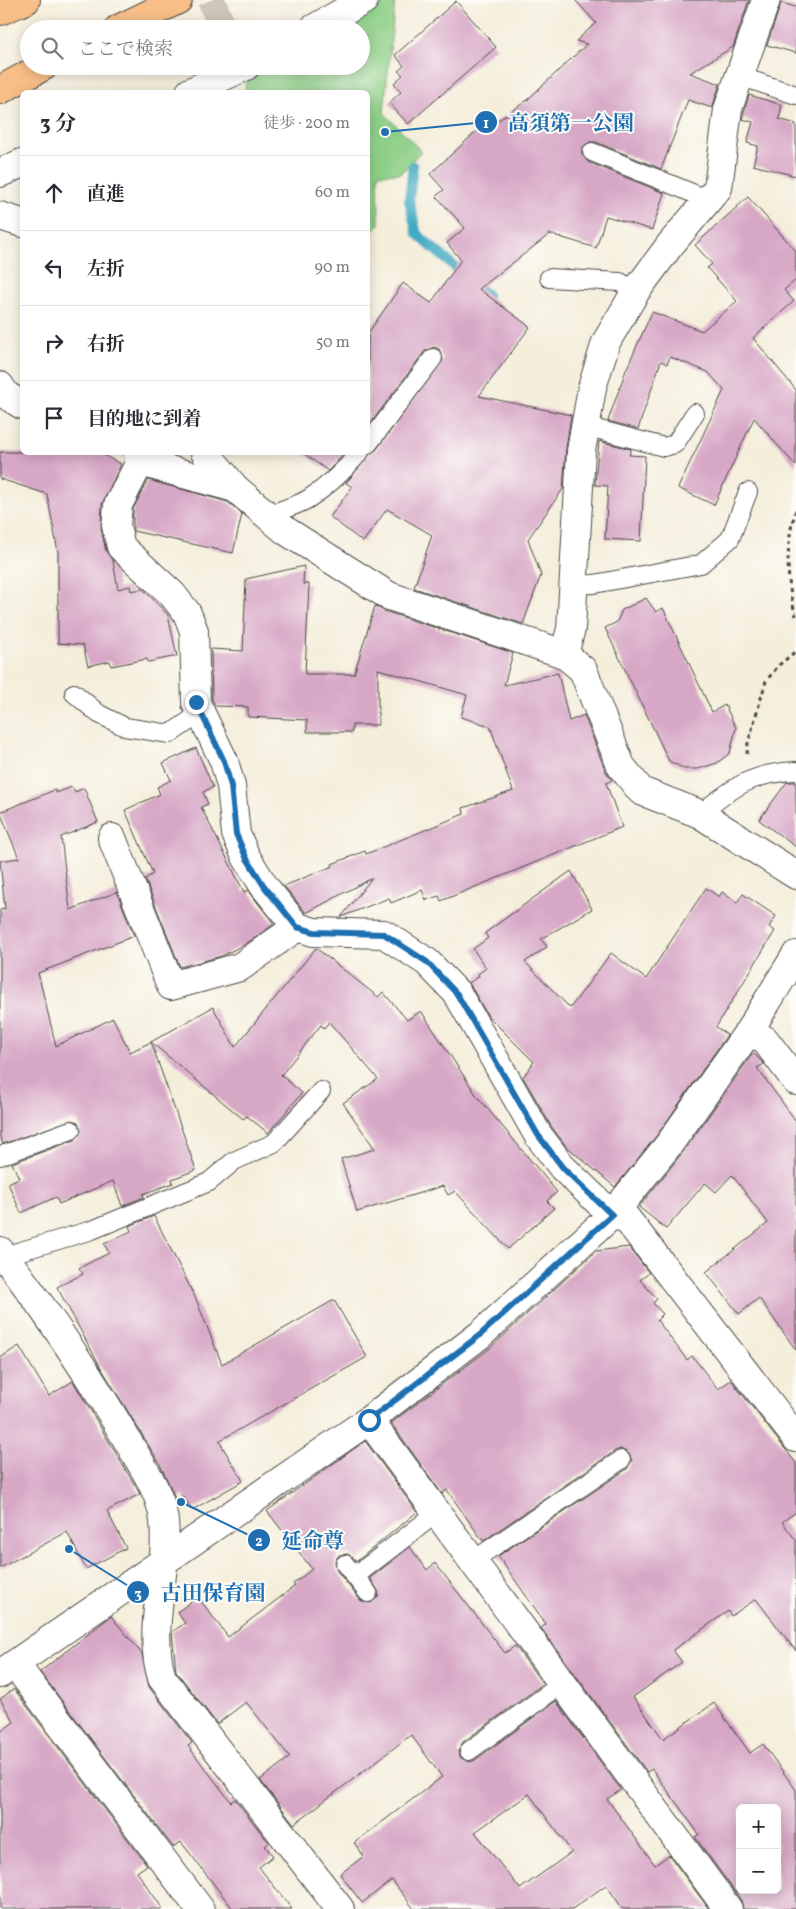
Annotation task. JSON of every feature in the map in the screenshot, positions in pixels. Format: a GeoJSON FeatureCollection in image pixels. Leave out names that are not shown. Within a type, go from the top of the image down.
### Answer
{"type":"FeatureCollection","features":[{"type":"Feature","properties":{"kind":"highway"},"geometry":{"type":"LineString","coordinates":[[0,12],[26,0]]}},
{"type":"Feature","properties":{"kind":"highway"},"geometry":{"type":"LineString","coordinates":[[137,20],[178,0]]}},
{"type":"Feature","properties":{"kind":"highway"},"geometry":{"type":"LineString","coordinates":[[0,90],[28,75]]}},
{"type":"Feature","properties":{"kind":"street"},"geometry":{"type":"LineString","coordinates":[[329,20],[364,0]]}},
{"type":"Feature","properties":{"kind":"street"},"geometry":{"type":"LineString","coordinates":[[564,654],[571,629],[580,450],[592,388],[606,342],[636,291],[718,188],[728,109],[766,0]]}},
{"type":"Feature","properties":{"kind":"street"},"geometry":{"type":"LineString","coordinates":[[194,90],[226,75]]}},
{"type":"Feature","properties":{"kind":"street"},"geometry":{"type":"LineString","coordinates":[[0,173],[20,164]]}},
{"type":"Feature","properties":{"kind":"street"},"geometry":{"type":"LineString","coordinates":[[0,216],[20,222]]}},
{"type":"Feature","properties":{"kind":"street"},"geometry":{"type":"LineString","coordinates":[[0,386],[6,395],[20,404]]}},
{"type":"Feature","properties":{"kind":"street"},"geometry":{"type":"LineString","coordinates":[[141,455],[118,505],[116,526],[121,547],[172,594],[187,613],[194,631],[196,702],[224,761],[231,786],[236,834],[264,886],[297,927],[314,932],[384,934],[427,962],[457,994],[538,1135],[563,1168],[612,1215],[626,1218],[796,1438]]}},
{"type":"Feature","properties":{"kind":"street"},"geometry":{"type":"LineString","coordinates":[[142,455],[151,465],[235,488]]}},
{"type":"Feature","properties":{"kind":"street"},"geometry":{"type":"LineString","coordinates":[[208,455],[235,488],[286,531],[390,596],[564,654],[583,670],[621,766],[640,791],[700,814],[796,875]]}},
{"type":"Feature","properties":{"kind":"street"},"geometry":{"type":"LineString","coordinates":[[112,838],[171,986],[240,967],[297,927]]}},
{"type":"Feature","properties":{"kind":"street"},"geometry":{"type":"LineString","coordinates":[[200,1909],[8,1669],[369,1420],[480,1335],[612,1215],[670,1143],[749,1031],[796,955]]}},
{"type":"Feature","properties":{"kind":"street"},"geometry":{"type":"LineString","coordinates":[[749,1031],[765,1040],[796,1081]]}},
{"type":"Feature","properties":{"kind":"street"},"geometry":{"type":"LineString","coordinates":[[2,1253],[37,1299],[101,1396],[158,1495],[164,1521],[163,1563],[157,1631],[157,1662],[162,1678],[340,1909]]}},
{"type":"Feature","properties":{"kind":"street"},"geometry":{"type":"LineString","coordinates":[[369,1420],[474,1560],[728,1909]]}},
{"type":"Feature","properties":{"kind":"lane"},"geometry":{"type":"LineString","coordinates":[[739,76],[796,95]]}},
{"type":"Feature","properties":{"kind":"lane"},"geometry":{"type":"LineString","coordinates":[[592,152],[697,195],[706,203]]}},
{"type":"Feature","properties":{"kind":"lane"},"geometry":{"type":"LineString","coordinates":[[549,278],[620,282],[636,291]]}},
{"type":"Feature","properties":{"kind":"lane"},"geometry":{"type":"LineString","coordinates":[[370,441],[433,358]]}},
{"type":"Feature","properties":{"kind":"lane"},"geometry":{"type":"LineString","coordinates":[[585,426],[664,447],[675,444],[695,413]]}},
{"type":"Feature","properties":{"kind":"lane"},"geometry":{"type":"LineString","coordinates":[[269,516],[314,495],[337,479],[357,455]]}},
{"type":"Feature","properties":{"kind":"lane"},"geometry":{"type":"LineString","coordinates":[[573,585],[594,584],[701,564],[730,539],[748,492]]}},
{"type":"Feature","properties":{"kind":"lane"},"geometry":{"type":"LineString","coordinates":[[74,694],[99,714],[125,727],[170,734],[201,713]]}},
{"type":"Feature","properties":{"kind":"lane"},"geometry":{"type":"LineString","coordinates":[[700,814],[748,779],[780,772],[796,771]]}},
{"type":"Feature","properties":{"kind":"lane"},"geometry":{"type":"LineString","coordinates":[[2,1253],[92,1230],[209,1182],[234,1161],[274,1143],[321,1091]]}},
{"type":"Feature","properties":{"kind":"lane"},"geometry":{"type":"LineString","coordinates":[[0,1156],[71,1130]]}},
{"type":"Feature","properties":{"kind":"lane"},"geometry":{"type":"LineString","coordinates":[[474,1560],[621,1460]]}},
{"type":"Feature","properties":{"kind":"lane"},"geometry":{"type":"LineString","coordinates":[[368,1593],[350,1570],[438,1512]]}},
{"type":"Feature","properties":{"kind":"lane"},"geometry":{"type":"LineString","coordinates":[[469,1750],[563,1683]]}},
{"type":"Feature","properties":{"kind":"path"},"geometry":{"type":"LineString","coordinates":[[796,510],[789,546],[789,585],[796,616]]}},
{"type":"Feature","properties":{"kind":"path"},"geometry":{"type":"LineString","coordinates":[[748,779],[748,743],[766,681],[779,665],[796,652]]}},
{"type":"Feature","properties":{"kind":"green space"},"geometry":{"type":"Polygon","coordinates":[[[386,0],[395,0],[384,113],[421,151],[401,173],[378,174],[379,224],[370,234],[370,90],[246,90],[245,80],[254,75],[370,75],[370,20],[350,20],[386,0]]]}},
{"type":"Feature","properties":{"kind":"building"},"geometry":{"type":"Polygon","coordinates":[[[575,0],[749,0],[733,47],[690,73],[720,84],[712,108],[688,100],[661,169],[596,142],[590,142],[582,148],[582,154],[588,162],[664,193],[652,230],[606,216],[596,248],[550,234],[479,289],[530,327],[479,396],[571,415],[563,489],[528,539],[541,575],[523,624],[414,588],[432,535],[387,509],[363,542],[330,517],[352,487],[346,483],[370,454],[376,450],[443,360],[439,349],[434,347],[425,351],[370,424],[370,330],[403,283],[431,303],[461,260],[447,243],[465,228],[436,196],[444,190],[430,174],[490,119],[494,123],[526,101],[587,44],[576,41],[596,23],[575,0]]]}},
{"type":"Feature","properties":{"kind":"building"},"geometry":{"type":"Polygon","coordinates":[[[456,1],[496,47],[408,124],[389,103],[401,92],[394,83],[403,75],[398,71],[404,66],[395,55],[456,1]]]}},
{"type":"Feature","properties":{"kind":"building"},"geometry":{"type":"Polygon","coordinates":[[[781,3],[796,7],[796,53],[767,45],[781,3]]]}},
{"type":"Feature","properties":{"kind":"building"},"geometry":{"type":"Polygon","coordinates":[[[749,95],[782,105],[779,119],[796,124],[796,176],[753,165],[758,146],[747,143],[753,122],[742,119],[749,95]]]}},
{"type":"Feature","properties":{"kind":"building"},"geometry":{"type":"Polygon","coordinates":[[[748,197],[796,251],[796,280],[784,290],[794,301],[753,338],[796,390],[796,466],[754,418],[714,505],[678,488],[724,390],[708,372],[670,357],[667,364],[661,361],[638,429],[608,421],[626,370],[652,312],[702,331],[737,301],[707,268],[712,264],[695,245],[748,197]]]}},
{"type":"Feature","properties":{"kind":"building"},"geometry":{"type":"Polygon","coordinates":[[[599,441],[631,449],[629,455],[645,456],[641,541],[605,539],[608,486],[595,485],[599,441]]]}},
{"type":"Feature","properties":{"kind":"building"},"geometry":{"type":"Polygon","coordinates":[[[0,452],[20,452],[20,455],[103,455],[121,464],[102,504],[101,529],[106,551],[113,561],[118,589],[130,586],[131,591],[143,589],[168,615],[177,656],[148,662],[147,659],[111,666],[110,661],[88,666],[83,645],[58,643],[58,552],[47,494],[0,479],[0,452]]]}},
{"type":"Feature","properties":{"kind":"building"},"geometry":{"type":"Polygon","coordinates":[[[306,455],[343,455],[328,471],[306,455]]]}},
{"type":"Feature","properties":{"kind":"building"},"geometry":{"type":"Polygon","coordinates":[[[148,480],[228,502],[242,514],[233,553],[133,531],[133,509],[148,480]]]}},
{"type":"Feature","properties":{"kind":"building"},"geometry":{"type":"Polygon","coordinates":[[[304,566],[303,584],[309,584],[305,674],[354,674],[375,606],[384,611],[513,653],[504,685],[558,673],[569,721],[584,715],[606,772],[612,780],[606,783],[622,827],[441,901],[439,896],[426,900],[422,890],[391,903],[389,898],[341,917],[372,878],[306,913],[284,886],[333,866],[332,864],[365,851],[366,854],[464,814],[463,808],[513,791],[490,726],[461,717],[467,695],[378,669],[378,725],[352,725],[352,732],[307,732],[307,720],[248,717],[248,707],[215,706],[212,699],[211,649],[243,651],[246,579],[304,566]]]}},
{"type":"Feature","properties":{"kind":"building"},"geometry":{"type":"Polygon","coordinates":[[[646,598],[656,612],[663,608],[712,712],[725,705],[736,728],[730,753],[717,763],[698,769],[685,769],[669,761],[605,628],[617,622],[622,610],[646,598]]]}},
{"type":"Feature","properties":{"kind":"building"},"geometry":{"type":"Polygon","coordinates":[[[196,748],[213,787],[203,792],[208,804],[201,807],[244,892],[248,890],[274,924],[247,943],[222,956],[180,967],[145,879],[153,874],[125,810],[160,794],[157,787],[171,780],[163,763],[196,748]]]}},
{"type":"Feature","properties":{"kind":"building"},"geometry":{"type":"Polygon","coordinates":[[[787,782],[796,782],[796,847],[759,820],[787,782]]]}},
{"type":"Feature","properties":{"kind":"building"},"geometry":{"type":"Polygon","coordinates":[[[72,787],[75,792],[84,788],[98,822],[61,837],[70,910],[117,892],[134,936],[38,973],[56,1046],[113,1018],[130,1052],[151,1042],[196,1170],[172,1179],[173,1183],[143,1194],[144,1197],[122,1206],[113,1181],[59,1204],[56,1197],[21,1213],[8,1183],[19,1178],[12,1163],[75,1140],[81,1131],[78,1122],[72,1120],[3,1144],[0,1137],[0,910],[5,909],[0,861],[19,858],[0,812],[55,790],[56,793],[72,787]]]}},
{"type":"Feature","properties":{"kind":"building"},"geometry":{"type":"Polygon","coordinates":[[[571,871],[592,909],[541,939],[547,947],[525,962],[570,1008],[611,953],[646,979],[706,888],[719,897],[722,892],[737,903],[743,894],[776,916],[769,927],[775,931],[716,1027],[727,1035],[658,1134],[615,1187],[566,1146],[551,1126],[523,1077],[534,1062],[488,1016],[469,983],[486,968],[473,949],[488,938],[485,933],[571,871]]]}},
{"type":"Feature","properties":{"kind":"building"},"geometry":{"type":"Polygon","coordinates":[[[316,948],[378,997],[383,992],[407,1020],[421,1011],[477,1096],[557,1192],[547,1201],[554,1208],[508,1249],[455,1191],[448,1195],[443,1186],[357,1212],[341,1159],[375,1149],[343,1103],[378,1079],[329,1022],[324,1028],[321,1025],[281,1075],[302,1093],[268,1133],[247,1116],[243,1119],[151,1042],[213,1007],[235,1047],[316,948]]]}},
{"type":"Feature","properties":{"kind":"building"},"geometry":{"type":"Polygon","coordinates":[[[753,1053],[764,1064],[757,1068],[796,1121],[796,1350],[759,1298],[739,1314],[706,1272],[768,1223],[732,1175],[716,1192],[705,1183],[666,1229],[639,1207],[683,1152],[753,1053]]]}},
{"type":"Feature","properties":{"kind":"building"},"geometry":{"type":"Polygon","coordinates":[[[154,1216],[196,1299],[222,1364],[334,1300],[367,1357],[219,1441],[243,1481],[192,1510],[183,1496],[176,1500],[160,1464],[100,1366],[57,1287],[83,1274],[79,1268],[109,1253],[104,1244],[131,1231],[129,1226],[154,1216]]]}},
{"type":"Feature","properties":{"kind":"building"},"geometry":{"type":"Polygon","coordinates":[[[629,1247],[649,1273],[640,1280],[657,1299],[653,1303],[663,1314],[657,1320],[687,1360],[692,1356],[718,1389],[731,1380],[796,1463],[796,1512],[782,1522],[796,1540],[796,1651],[756,1599],[731,1616],[728,1611],[673,1650],[682,1662],[633,1697],[663,1739],[714,1703],[750,1753],[763,1744],[796,1790],[796,1909],[743,1909],[741,1900],[737,1894],[781,1894],[781,1804],[736,1804],[736,1893],[695,1837],[699,1834],[652,1769],[647,1772],[541,1628],[546,1624],[498,1556],[627,1469],[632,1460],[629,1454],[621,1449],[615,1451],[483,1541],[447,1490],[442,1494],[391,1423],[489,1349],[596,1251],[629,1247]]]}},
{"type":"Feature","properties":{"kind":"building"},"geometry":{"type":"Polygon","coordinates":[[[19,1346],[49,1396],[73,1381],[140,1494],[107,1511],[126,1548],[86,1569],[67,1532],[0,1568],[0,1358],[19,1346]]]}},
{"type":"Feature","properties":{"kind":"building"},"geometry":{"type":"Polygon","coordinates":[[[365,1441],[417,1512],[357,1561],[348,1554],[339,1555],[335,1561],[337,1571],[360,1600],[370,1603],[378,1597],[379,1592],[370,1578],[410,1547],[427,1570],[435,1563],[505,1653],[515,1646],[543,1684],[463,1742],[458,1752],[461,1758],[470,1762],[475,1760],[556,1701],[621,1790],[607,1799],[655,1865],[669,1855],[709,1909],[623,1909],[606,1885],[572,1909],[414,1909],[392,1880],[362,1903],[340,1874],[364,1856],[354,1843],[442,1777],[411,1735],[294,1824],[260,1780],[290,1757],[246,1702],[217,1724],[176,1671],[172,1632],[185,1623],[177,1612],[198,1597],[228,1637],[295,1586],[293,1584],[312,1569],[267,1511],[365,1441]],[[529,1794],[475,1832],[520,1889],[572,1852],[529,1794]]]}},
{"type":"Feature","properties":{"kind":"building"},"geometry":{"type":"Polygon","coordinates":[[[111,1616],[142,1654],[149,1687],[192,1743],[188,1746],[231,1802],[235,1799],[269,1843],[265,1846],[273,1856],[259,1867],[292,1909],[233,1909],[181,1842],[173,1847],[40,1672],[111,1616]]]}},
{"type":"Feature","properties":{"kind":"building"},"geometry":{"type":"Polygon","coordinates":[[[14,1689],[147,1865],[137,1872],[163,1909],[0,1909],[0,1732],[14,1722],[0,1699],[14,1689]]]}},
{"type":"Feature","properties":{"kind":"waterway"},"geometry":{"type":"LineString","coordinates":[[413,166],[409,200],[417,234],[487,295]]}},
{"type":"Feature","properties":{"kind":"tunnel"},"geometry":{"type":"LineString","coordinates":[[211,0],[219,20]]}},
{"type":"Feature","properties":{"kind":"place","name":"高須第一公園"},"geometry":{"type":"Point","coordinates":[385,132]}},
{"type":"Feature","properties":{"kind":"place","name":"延命尊"},"geometry":{"type":"Point","coordinates":[181,1502]}},
{"type":"Feature","properties":{"kind":"place","name":"古田保育園"},"geometry":{"type":"Point","coordinates":[69,1549]}},
{"type":"Feature","properties":{"kind":"route"},"geometry":{"type":"LineString","coordinates":[[196,702],[224,761],[231,786],[236,834],[246,857],[264,886],[297,927],[314,932],[384,934],[427,962],[457,994],[538,1135],[563,1168],[592,1198],[612,1215],[480,1335],[369,1420]]}}]}
